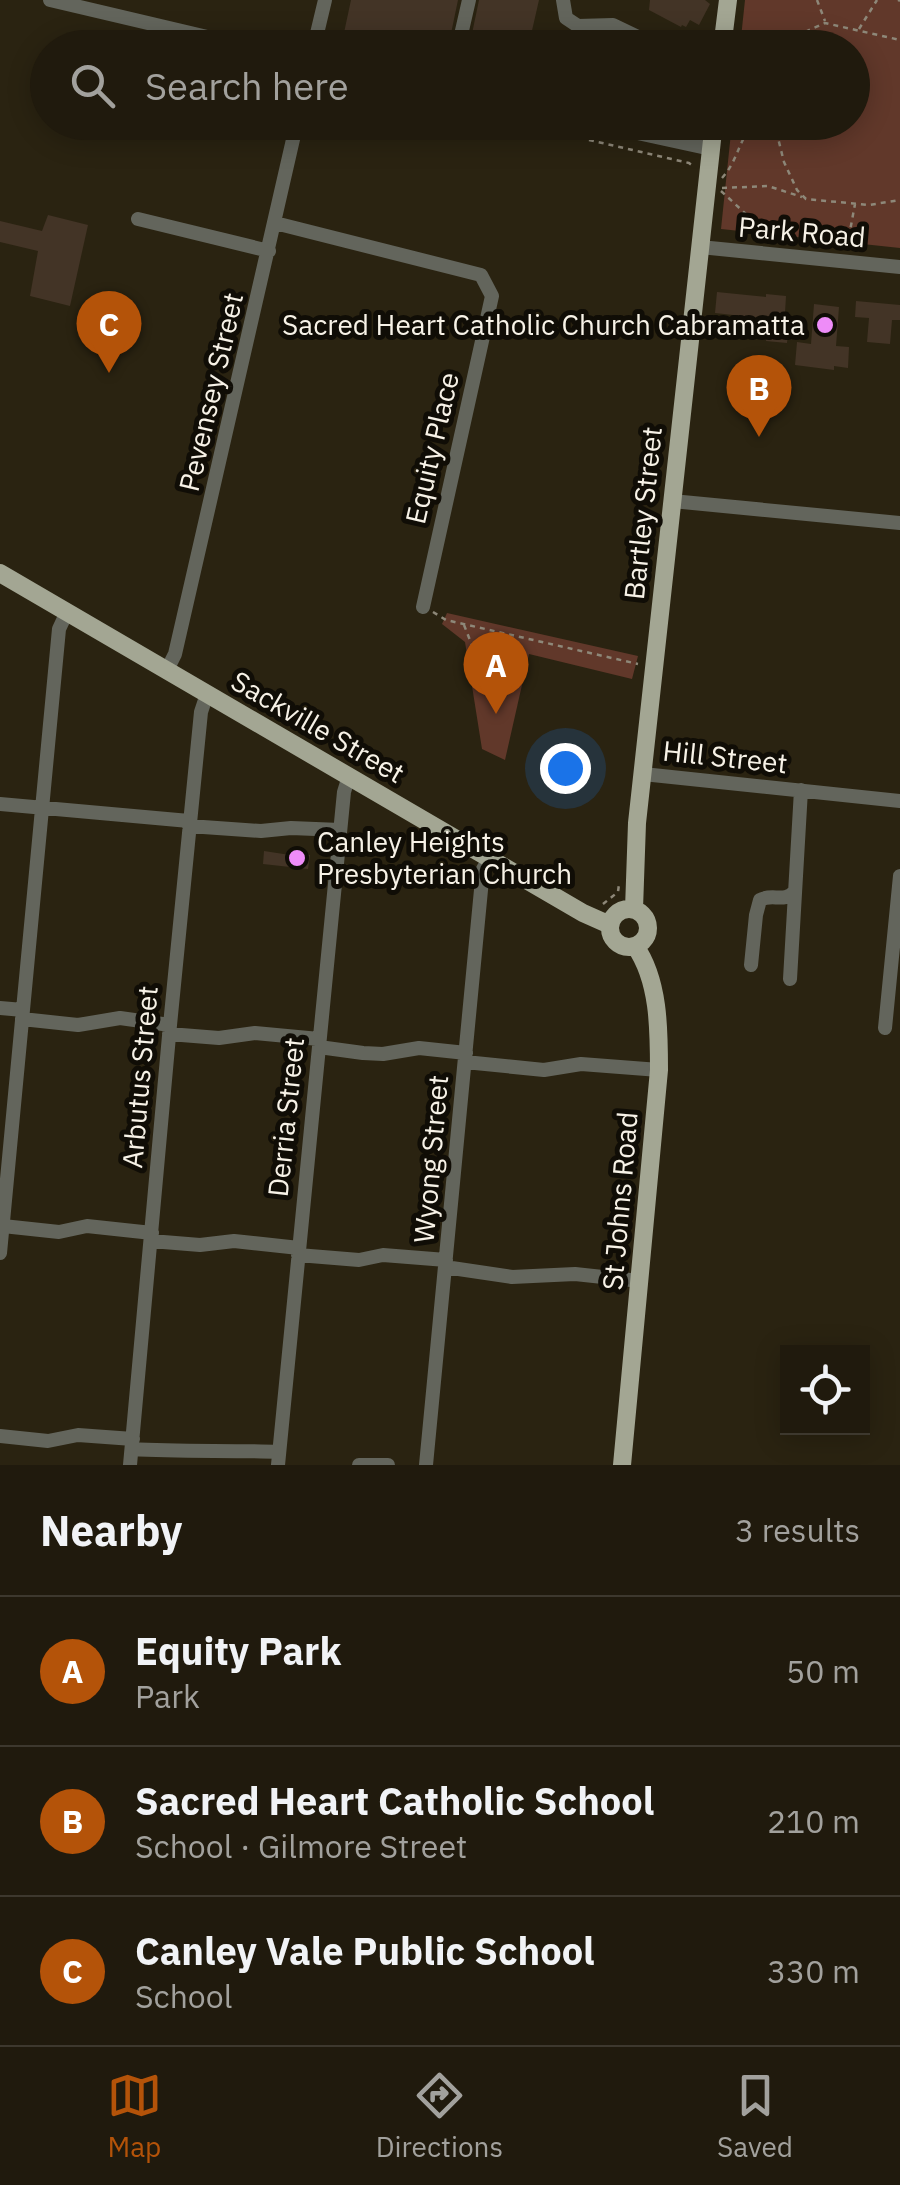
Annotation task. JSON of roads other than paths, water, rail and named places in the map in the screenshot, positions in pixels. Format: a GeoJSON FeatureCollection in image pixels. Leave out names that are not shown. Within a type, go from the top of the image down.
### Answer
{"type":"FeatureCollection","features":[{"type":"Feature","properties":{"kind":"main road"},"geometry":{"type":"LineString","coordinates":[[724,30],[728,0]]}},
{"type":"Feature","properties":{"kind":"main road","name":"Bartley Street"},"geometry":{"type":"LineString","coordinates":[[634,909],[635,851],[712,140]]}},
{"type":"Feature","properties":{"kind":"main road","name":"Sackville Street"},"geometry":{"type":"LineString","coordinates":[[0,573],[583,914],[610,925]]}},
{"type":"Feature","properties":{"kind":"main road"},"geometry":{"type":"LineString","coordinates":[[634,909],[644,916],[648,927],[645,939],[629,947],[612,938],[610,925],[621,910],[634,909]]}},
{"type":"Feature","properties":{"kind":"main road","name":"St Johns Road"},"geometry":{"type":"LineString","coordinates":[[622,1465],[659,1070],[651,979],[636,946]]}},
{"type":"Feature","properties":{"kind":"street"},"geometry":{"type":"LineString","coordinates":[[50,0],[178,30]]}},
{"type":"Feature","properties":{"kind":"street"},"geometry":{"type":"LineString","coordinates":[[319,30],[325,0]]}},
{"type":"Feature","properties":{"kind":"street"},"geometry":{"type":"LineString","coordinates":[[462,30],[469,0]]}},
{"type":"Feature","properties":{"kind":"street"},"geometry":{"type":"LineString","coordinates":[[563,0],[566,18],[578,26],[613,25],[623,30]]}},
{"type":"Feature","properties":{"kind":"street","name":"Pevensey Street"},"geometry":{"type":"LineString","coordinates":[[167,670],[175,654],[294,140]]}},
{"type":"Feature","properties":{"kind":"street"},"geometry":{"type":"LineString","coordinates":[[677,140],[711,149]]}},
{"type":"Feature","properties":{"kind":"street"},"geometry":{"type":"LineString","coordinates":[[138,218],[269,251]]}},
{"type":"Feature","properties":{"kind":"street","name":"Equity Place"},"geometry":{"type":"LineString","coordinates":[[276,224],[481,276],[492,296],[422,606]]}},
{"type":"Feature","properties":{"kind":"street","name":"Park Road"},"geometry":{"type":"LineString","coordinates":[[700,247],[900,267]]}},
{"type":"Feature","properties":{"kind":"street"},"geometry":{"type":"LineString","coordinates":[[672,500],[900,522]]}},
{"type":"Feature","properties":{"kind":"street"},"geometry":{"type":"LineString","coordinates":[[0,1253],[59,630],[67,612]]}},
{"type":"Feature","properties":{"kind":"street","name":"Arbutus Street"},"geometry":{"type":"LineString","coordinates":[[132,1451],[189,824],[201,712],[207,694]]}},
{"type":"Feature","properties":{"kind":"street","name":"Hill Street"},"geometry":{"type":"LineString","coordinates":[[643,774],[900,801]]}},
{"type":"Feature","properties":{"kind":"street","name":"Derria Street"},"geometry":{"type":"LineString","coordinates":[[278,1460],[340,830],[349,776]]}},
{"type":"Feature","properties":{"kind":"street","name":"Hill Street"},"geometry":{"type":"LineString","coordinates":[[790,979],[801,790]]}},
{"type":"Feature","properties":{"kind":"street"},"geometry":{"type":"LineString","coordinates":[[0,804],[261,831],[340,830]]}},
{"type":"Feature","properties":{"kind":"street","name":"Wyong Street"},"geometry":{"type":"LineString","coordinates":[[426,1465],[484,869],[490,858]]}},
{"type":"Feature","properties":{"kind":"street"},"geometry":{"type":"LineString","coordinates":[[884,1028],[900,876]]}},
{"type":"Feature","properties":{"kind":"street"},"geometry":{"type":"LineString","coordinates":[[752,965],[760,900],[765,896],[786,898],[794,892]]}},
{"type":"Feature","properties":{"kind":"street"},"geometry":{"type":"LineString","coordinates":[[0,1008],[78,1025],[120,1018],[219,1038],[255,1033],[363,1053],[419,1048],[544,1070],[580,1064],[659,1070]]}},
{"type":"Feature","properties":{"kind":"street"},"geometry":{"type":"LineString","coordinates":[[2,1220],[58,1232],[87,1226],[200,1245],[234,1241],[359,1260],[383,1255],[512,1277],[575,1274],[640,1280]]}},
{"type":"Feature","properties":{"kind":"street"},"geometry":{"type":"LineString","coordinates":[[0,1436],[48,1441],[78,1435],[132,1451],[225,1450],[298,1465]]}},
{"type":"Feature","properties":{"kind":"street"},"geometry":{"type":"LineString","coordinates":[[358,1465],[388,1465]]}},
{"type":"Feature","properties":{"kind":"place","name":"Sacred Heart Catholic Church Cabramatta"},"geometry":{"type":"Point","coordinates":[825,325]}},
{"type":"Feature","properties":{"kind":"place","name":"Canley Vale Public School"},"geometry":{"type":"Point","coordinates":[109,373]}},
{"type":"Feature","properties":{"kind":"place","name":"Sacred Heart Catholic School"},"geometry":{"type":"Point","coordinates":[759,437]}},
{"type":"Feature","properties":{"kind":"place","name":"Equity Park"},"geometry":{"type":"Point","coordinates":[496,714]}},
{"type":"Feature","properties":{"kind":"place","name":"Canley Heights Presbyterian Church"},"geometry":{"type":"Point","coordinates":[297,858]}}]}
